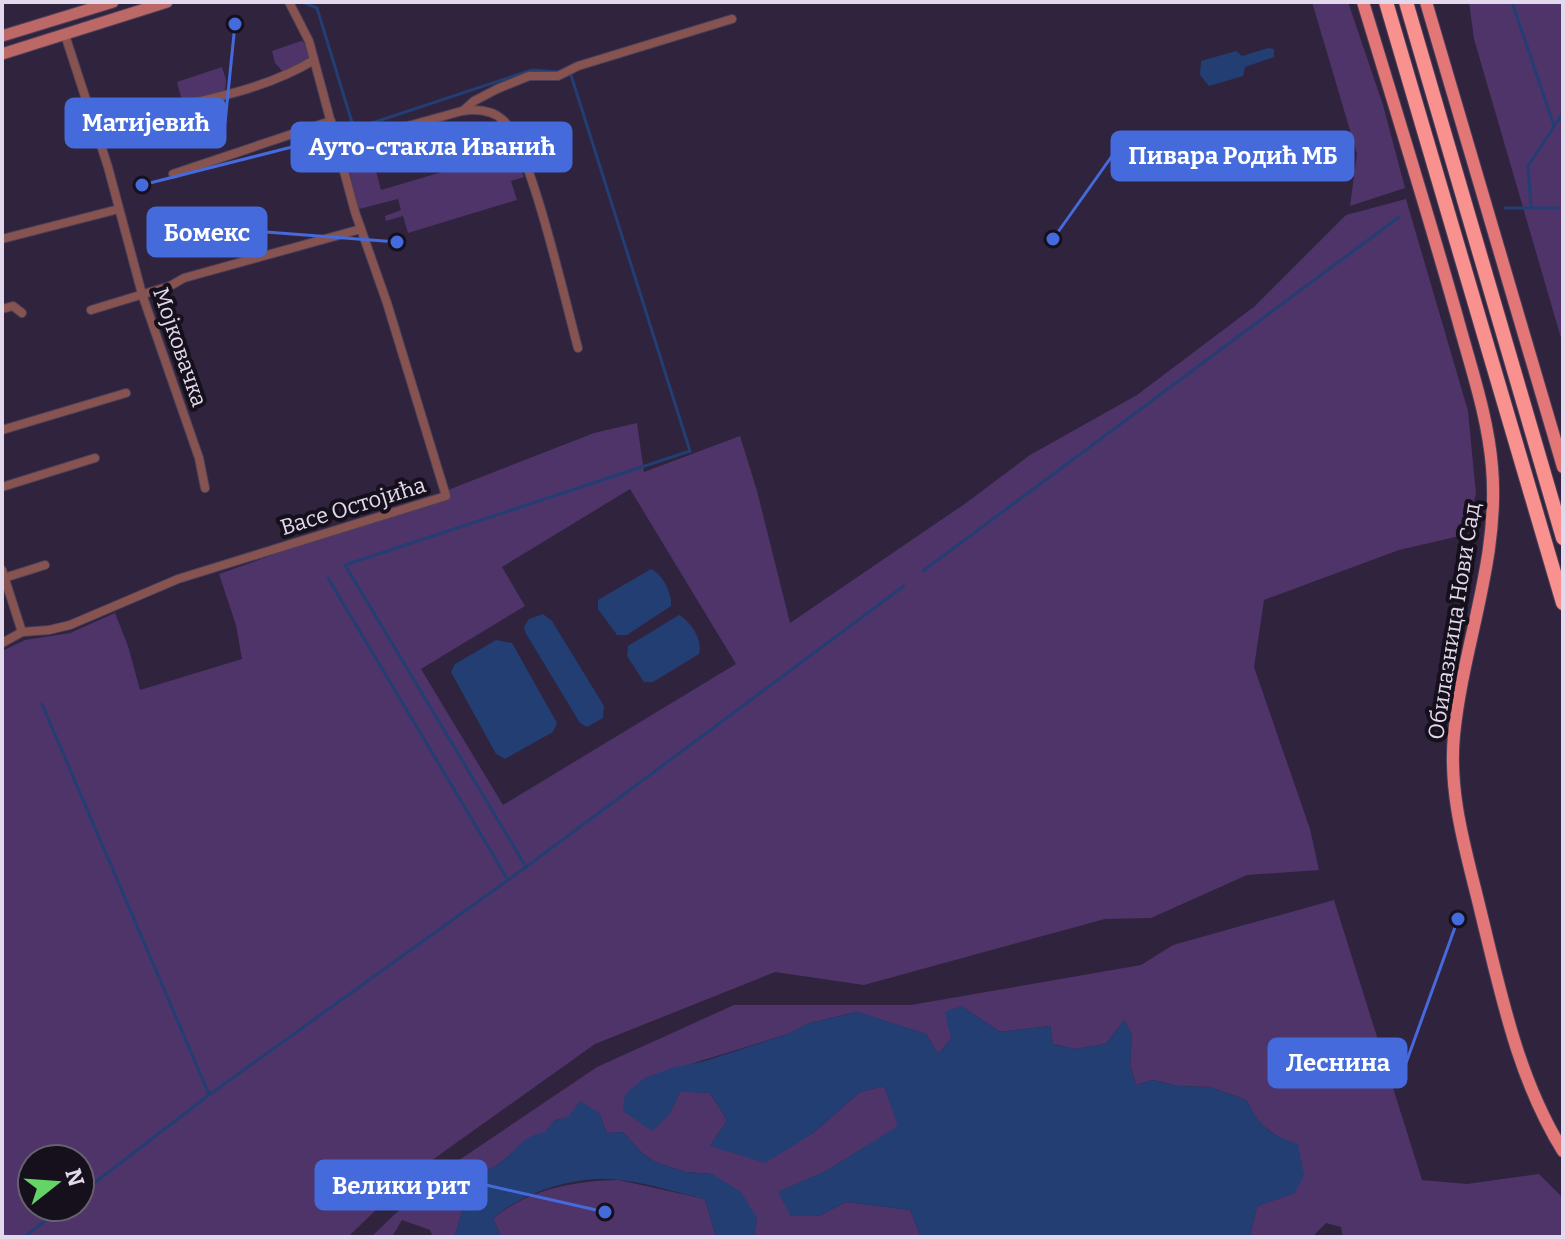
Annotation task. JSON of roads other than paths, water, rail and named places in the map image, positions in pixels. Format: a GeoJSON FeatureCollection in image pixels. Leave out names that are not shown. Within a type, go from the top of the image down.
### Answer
{"type":"FeatureCollection","features":[{"type":"Feature","properties":{"kind":"highway"},"geometry":{"type":"LineString","coordinates":[[1386,2],[1563,603]]}},
{"type":"Feature","properties":{"kind":"highway"},"geometry":{"type":"LineString","coordinates":[[1406,2],[1563,538]]}},
{"type":"Feature","properties":{"kind":"main road"},"geometry":{"type":"LineString","coordinates":[[2,36],[113,2]]}},
{"type":"Feature","properties":{"kind":"main road"},"geometry":{"type":"LineString","coordinates":[[2,54],[167,2]]}},
{"type":"Feature","properties":{"kind":"main road"},"geometry":{"type":"LineString","coordinates":[[1355,2],[1375,42]]}},
{"type":"Feature","properties":{"kind":"main road","name":"Обилазница Нови Сад"},"geometry":{"type":"LineString","coordinates":[[1363,2],[1440,255],[1482,410],[1492,462],[1494,495],[1490,554],[1455,732],[1452,766],[1456,805],[1504,1009],[1531,1089],[1563,1151]]}},
{"type":"Feature","properties":{"kind":"main road"},"geometry":{"type":"LineString","coordinates":[[1426,2],[1563,467]]}},
{"type":"Feature","properties":{"kind":"main road"},"geometry":{"type":"LineString","coordinates":[[1436,2],[1439,47]]}},
{"type":"Feature","properties":{"kind":"street","name":"Васе Остојића"},"geometry":{"type":"LineString","coordinates":[[22,632],[70,625],[178,579],[446,496],[344,173],[314,60],[302,24],[289,2]]}},
{"type":"Feature","properties":{"kind":"street"},"geometry":{"type":"LineString","coordinates":[[464,110],[474,101],[529,76],[558,76],[732,19]]}},
{"type":"Feature","properties":{"kind":"street","name":"Мојковачка"},"geometry":{"type":"LineString","coordinates":[[65,35],[95,122],[142,294],[199,458],[205,488]]}},
{"type":"Feature","properties":{"kind":"street"},"geometry":{"type":"LineString","coordinates":[[178,106],[239,92],[314,60]]}},
{"type":"Feature","properties":{"kind":"street"},"geometry":{"type":"LineString","coordinates":[[339,145],[464,110],[477,109],[501,118],[516,140],[538,202],[578,348]]}},
{"type":"Feature","properties":{"kind":"street"},"geometry":{"type":"LineString","coordinates":[[173,174],[331,121]]}},
{"type":"Feature","properties":{"kind":"street"},"geometry":{"type":"LineString","coordinates":[[2,239],[119,209]]}},
{"type":"Feature","properties":{"kind":"street"},"geometry":{"type":"LineString","coordinates":[[91,310],[170,286],[184,278],[361,229]]}},
{"type":"Feature","properties":{"kind":"street"},"geometry":{"type":"LineString","coordinates":[[2,309],[13,306],[22,313]]}},
{"type":"Feature","properties":{"kind":"street"},"geometry":{"type":"LineString","coordinates":[[2,430],[126,393]]}},
{"type":"Feature","properties":{"kind":"street"},"geometry":{"type":"LineString","coordinates":[[2,487],[95,458]]}},
{"type":"Feature","properties":{"kind":"street"},"geometry":{"type":"LineString","coordinates":[[2,643],[22,632],[3,574],[45,565]]}},
{"type":"Feature","properties":{"kind":"water"},"geometry":{"type":"Polygon","coordinates":[[[1274,49],[1274,57],[1245,67],[1243,76],[1209,86],[1200,75],[1201,61],[1236,51],[1242,56],[1274,49]]]}},
{"type":"Feature","properties":{"kind":"water"},"geometry":{"type":"Polygon","coordinates":[[[651,569],[666,585],[671,606],[627,635],[617,635],[598,609],[598,600],[651,569]]]}},
{"type":"Feature","properties":{"kind":"water"},"geometry":{"type":"Polygon","coordinates":[[[543,614],[552,621],[604,706],[603,718],[587,727],[580,723],[525,632],[524,627],[529,619],[543,614]]]}},
{"type":"Feature","properties":{"kind":"water"},"geometry":{"type":"Polygon","coordinates":[[[679,615],[695,632],[699,654],[653,682],[644,682],[627,656],[628,646],[679,615]]]}},
{"type":"Feature","properties":{"kind":"water"},"geometry":{"type":"Polygon","coordinates":[[[496,640],[512,643],[557,723],[553,732],[505,759],[496,754],[451,672],[455,664],[496,640]]]}},
{"type":"Feature","properties":{"kind":"water"},"geometry":{"type":"Polygon","coordinates":[[[961,1006],[1000,1032],[1050,1026],[1053,1044],[1075,1049],[1106,1044],[1124,1020],[1132,1035],[1130,1065],[1136,1085],[1153,1080],[1178,1086],[1210,1087],[1246,1100],[1266,1128],[1298,1144],[1304,1175],[1295,1193],[1257,1206],[1250,1237],[921,1237],[910,1210],[846,1202],[819,1216],[791,1216],[778,1192],[826,1171],[898,1126],[884,1086],[860,1092],[812,1134],[765,1163],[710,1146],[727,1120],[710,1093],[680,1092],[670,1114],[652,1131],[623,1111],[625,1094],[645,1078],[788,1034],[809,1023],[858,1012],[926,1034],[938,1054],[951,1039],[945,1012],[961,1006]]]}},
{"type":"Feature","properties":{"kind":"water"},"geometry":{"type":"Polygon","coordinates":[[[580,1101],[599,1113],[607,1133],[623,1132],[655,1162],[686,1172],[712,1174],[741,1192],[757,1218],[754,1237],[716,1237],[705,1199],[642,1183],[604,1179],[553,1187],[506,1208],[493,1218],[501,1237],[446,1237],[455,1236],[471,1179],[500,1163],[526,1140],[545,1132],[555,1120],[568,1117],[580,1101]]]}},
{"type":"Feature","properties":{"kind":"waterway"},"geometry":{"type":"LineString","coordinates":[[303,2],[317,8],[354,129],[532,70],[559,72]]}},
{"type":"Feature","properties":{"kind":"waterway"},"geometry":{"type":"LineString","coordinates":[[1512,2],[1554,126]]}},
{"type":"Feature","properties":{"kind":"waterway"},"geometry":{"type":"LineString","coordinates":[[508,880],[526,867],[345,565],[690,451],[571,75],[566,74]]}},
{"type":"Feature","properties":{"kind":"waterway"},"geometry":{"type":"LineString","coordinates":[[1531,208],[1528,166],[1563,113]]}},
{"type":"Feature","properties":{"kind":"waterway"},"geometry":{"type":"LineString","coordinates":[[1505,208],[1558,208]]}},
{"type":"Feature","properties":{"kind":"waterway"},"geometry":{"type":"LineString","coordinates":[[923,571],[1399,217]]}},
{"type":"Feature","properties":{"kind":"waterway"},"geometry":{"type":"LineString","coordinates":[[96,1182],[209,1095],[508,880],[328,578]]}},
{"type":"Feature","properties":{"kind":"waterway"},"geometry":{"type":"LineString","coordinates":[[526,867],[904,586]]}},
{"type":"Feature","properties":{"kind":"waterway"},"geometry":{"type":"LineString","coordinates":[[42,704],[209,1094]]}},
{"type":"Feature","properties":{"kind":"waterway"},"geometry":{"type":"LineString","coordinates":[[24,1237],[42,1223]]}},
{"type":"Feature","properties":{"kind":"place","name":"Матијевић"},"geometry":{"type":"Point","coordinates":[235,24]}},
{"type":"Feature","properties":{"kind":"place","name":"Ауто-стакла Иванић"},"geometry":{"type":"Point","coordinates":[142,185]}},
{"type":"Feature","properties":{"kind":"place","name":"Пивара Родић МБ"},"geometry":{"type":"Point","coordinates":[1053,239]}},
{"type":"Feature","properties":{"kind":"place","name":"Бомекс"},"geometry":{"type":"Point","coordinates":[397,242]}},
{"type":"Feature","properties":{"kind":"place","name":"Леснина"},"geometry":{"type":"Point","coordinates":[1458,919]}},
{"type":"Feature","properties":{"kind":"place","name":"Велики рит"},"geometry":{"type":"Point","coordinates":[605,1212]}}]}
